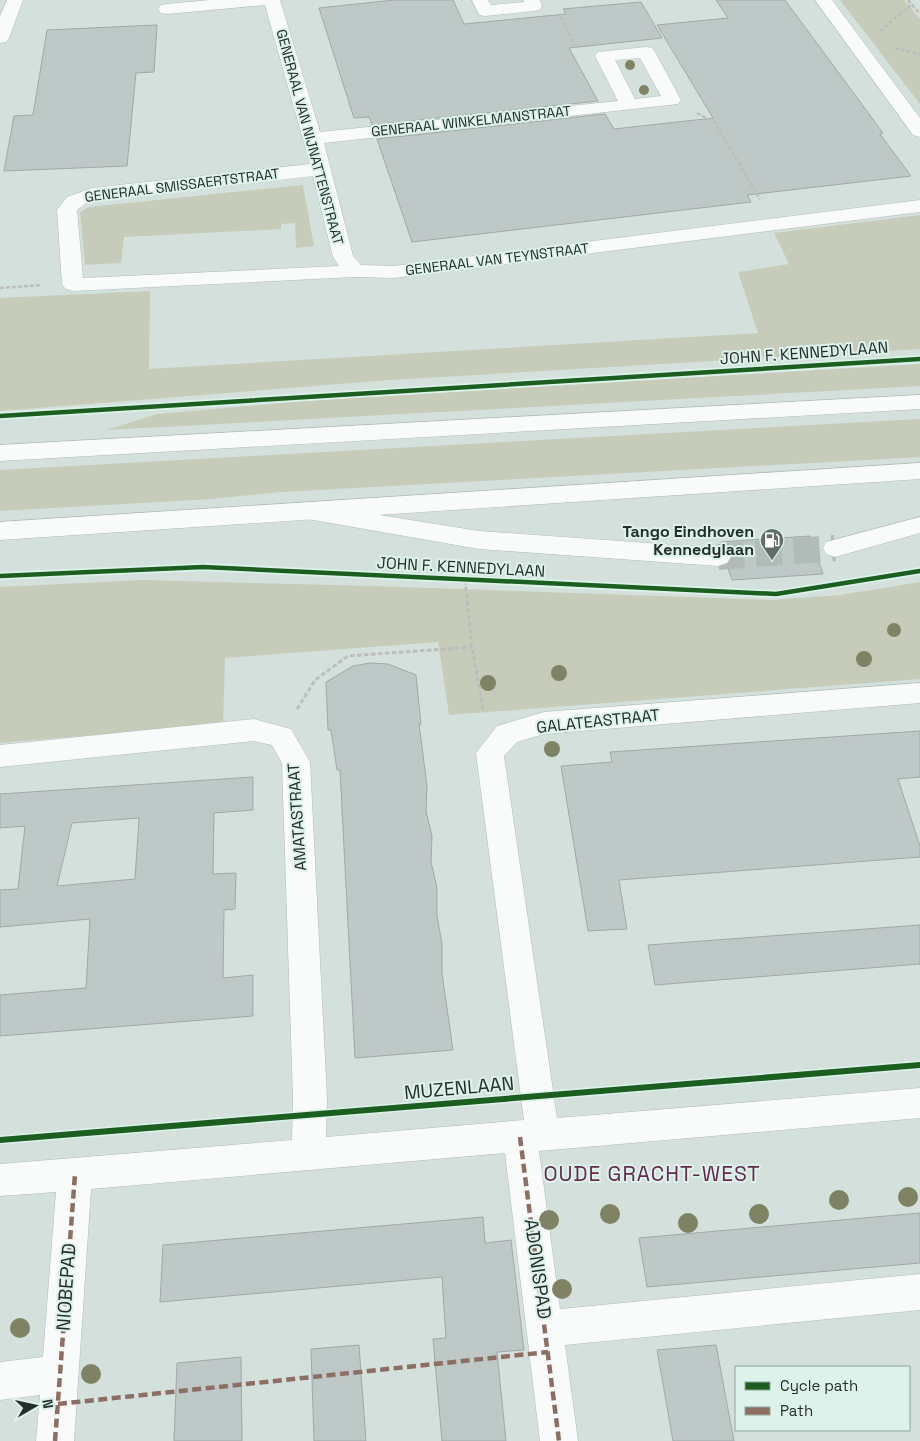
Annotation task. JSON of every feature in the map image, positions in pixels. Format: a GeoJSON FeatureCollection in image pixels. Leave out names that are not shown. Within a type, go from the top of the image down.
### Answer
{"type":"FeatureCollection","features":[{"type":"Feature","properties":{"kind":"street"},"geometry":{"type":"LineString","coordinates":[[0,38],[15,0]]}},
{"type":"Feature","properties":{"kind":"street"},"geometry":{"type":"LineString","coordinates":[[167,9],[266,0]]}},
{"type":"Feature","properties":{"kind":"street","name":"GENERAAL VAN NIJNATTENSTRAAT"},"geometry":{"type":"LineString","coordinates":[[272,0],[313,138],[319,169],[343,257],[355,271]]}},
{"type":"Feature","properties":{"kind":"street"},"geometry":{"type":"LineString","coordinates":[[480,0],[485,11],[533,3]]}},
{"type":"Feature","properties":{"kind":"street"},"geometry":{"type":"LineString","coordinates":[[823,0],[920,131]]}},
{"type":"Feature","properties":{"kind":"street"},"geometry":{"type":"LineString","coordinates":[[629,105],[604,56],[646,52],[672,100]]}},
{"type":"Feature","properties":{"kind":"street","name":"GENERAAL WINKELMANSTRAAT"},"geometry":{"type":"LineString","coordinates":[[313,138],[672,100]]}},
{"type":"Feature","properties":{"kind":"street","name":"GENERAAL SMISSAERTSTRAAT"},"geometry":{"type":"LineString","coordinates":[[73,285],[67,210],[70,203],[78,198],[92,194],[319,169]]}},
{"type":"Feature","properties":{"kind":"street","name":"GENERAAL VAN TEYNSTRAAT"},"geometry":{"type":"LineString","coordinates":[[73,285],[355,271],[394,272],[920,206]]}},
{"type":"Feature","properties":{"kind":"street"},"geometry":{"type":"LineString","coordinates":[[0,453],[920,402]]}},
{"type":"Feature","properties":{"kind":"street"},"geometry":{"type":"LineString","coordinates":[[0,532],[920,471]]}},
{"type":"Feature","properties":{"kind":"street"},"geometry":{"type":"LineString","coordinates":[[311,512],[479,540],[718,556]]}},
{"type":"Feature","properties":{"kind":"street"},"geometry":{"type":"LineString","coordinates":[[834,548],[920,525]]}},
{"type":"Feature","properties":{"kind":"street","name":"GALATEASTRAAT"},"geometry":{"type":"LineString","coordinates":[[490,753],[507,734],[544,723],[920,693]]}},
{"type":"Feature","properties":{"kind":"street"},"geometry":{"type":"LineString","coordinates":[[0,756],[254,730],[281,736]]}},
{"type":"Feature","properties":{"kind":"street","name":"AMATASTRAAT"},"geometry":{"type":"LineString","coordinates":[[281,736],[296,762],[310,1099],[309,1153]]}},
{"type":"Feature","properties":{"kind":"street"},"geometry":{"type":"LineString","coordinates":[[490,753],[536,1096],[532,1136]]}},
{"type":"Feature","properties":{"kind":"street"},"geometry":{"type":"LineString","coordinates":[[0,1180],[920,1104]]}},
{"type":"Feature","properties":{"kind":"street","name":"ADONISPAD"},"geometry":{"type":"LineString","coordinates":[[532,1136],[546,1329],[558,1441]]}},
{"type":"Feature","properties":{"kind":"street","name":"NIOBEPAD"},"geometry":{"type":"LineString","coordinates":[[55,1441],[75,1174]]}},
{"type":"Feature","properties":{"kind":"street"},"geometry":{"type":"LineString","coordinates":[[546,1329],[920,1292]]}},
{"type":"Feature","properties":{"kind":"street"},"geometry":{"type":"LineString","coordinates":[[0,1381],[60,1374]]}},
{"type":"Feature","properties":{"kind":"path"},"geometry":{"type":"LineString","coordinates":[[908,0],[920,14]]}},
{"type":"Feature","properties":{"kind":"path"},"geometry":{"type":"LineString","coordinates":[[533,3],[558,10],[577,49],[604,56]]}},
{"type":"Feature","properties":{"kind":"path"},"geometry":{"type":"LineString","coordinates":[[854,42],[868,41],[912,4]]}},
{"type":"Feature","properties":{"kind":"path"},"geometry":{"type":"LineString","coordinates":[[672,100],[714,122],[774,224]]}},
{"type":"Feature","properties":{"kind":"path"},"geometry":{"type":"LineString","coordinates":[[0,288],[73,285]]}},
{"type":"Feature","properties":{"kind":"path"},"geometry":{"type":"LineString","coordinates":[[465,580],[472,647],[490,753]]}},
{"type":"Feature","properties":{"kind":"path"},"geometry":{"type":"LineString","coordinates":[[281,736],[315,680],[348,656],[472,647]]}},
{"type":"Feature","properties":{"kind":"green space"},"geometry":{"type":"Polygon","coordinates":[[[840,0],[904,0],[920,19],[920,104],[840,0]]]}},
{"type":"Feature","properties":{"kind":"green space"},"geometry":{"type":"Polygon","coordinates":[[[303,185],[314,246],[296,248],[295,223],[281,224],[281,229],[124,237],[121,263],[85,265],[80,212],[89,207],[303,185]]]}},
{"type":"Feature","properties":{"kind":"green space"},"geometry":{"type":"Polygon","coordinates":[[[920,215],[920,349],[390,380],[0,411],[0,298],[150,291],[149,369],[758,333],[738,272],[789,264],[774,233],[920,215]]]}},
{"type":"Feature","properties":{"kind":"green space"},"geometry":{"type":"Polygon","coordinates":[[[920,364],[920,386],[106,430],[157,414],[316,400],[920,364]]]}},
{"type":"Feature","properties":{"kind":"green space"},"geometry":{"type":"Polygon","coordinates":[[[920,419],[920,457],[280,492],[212,499],[0,511],[0,470],[920,419]]]}},
{"type":"Feature","properties":{"kind":"green space"},"geometry":{"type":"Polygon","coordinates":[[[142,580],[771,600],[840,595],[920,582],[920,679],[449,715],[438,642],[225,658],[223,724],[0,743],[0,587],[142,580]]]}},
{"type":"Feature","properties":{"kind":"building"},"geometry":{"type":"Polygon","coordinates":[[[394,0],[453,0],[464,24],[566,14],[563,9],[641,2],[662,38],[569,48],[598,101],[372,125],[369,117],[354,118],[319,8],[394,0]]]}},
{"type":"Feature","properties":{"kind":"building"},"geometry":{"type":"Polygon","coordinates":[[[716,0],[785,0],[883,133],[880,134],[911,176],[747,195],[751,202],[412,242],[377,139],[605,114],[614,129],[713,118],[657,25],[728,18],[716,0]]]}},
{"type":"Feature","properties":{"kind":"building"},"geometry":{"type":"Polygon","coordinates":[[[157,25],[154,72],[136,73],[127,166],[4,171],[14,116],[33,115],[47,30],[157,25]]]}},
{"type":"Feature","properties":{"kind":"building"},"geometry":{"type":"Polygon","coordinates":[[[810,536],[823,574],[732,580],[727,565],[733,556],[729,550],[722,547],[721,542],[810,536]]]}},
{"type":"Feature","properties":{"kind":"building"},"geometry":{"type":"Polygon","coordinates":[[[370,663],[388,664],[416,675],[421,724],[419,724],[427,786],[426,811],[432,836],[431,862],[437,888],[437,916],[442,944],[442,973],[453,1050],[355,1058],[340,770],[337,770],[331,730],[328,730],[326,682],[353,666],[370,663]]]}},
{"type":"Feature","properties":{"kind":"building"},"geometry":{"type":"Polygon","coordinates":[[[920,731],[920,777],[898,779],[920,846],[920,857],[619,880],[627,929],[588,931],[561,766],[612,762],[610,752],[920,731]]]}},
{"type":"Feature","properties":{"kind":"building"},"geometry":{"type":"Polygon","coordinates":[[[253,777],[253,810],[214,813],[213,874],[236,873],[235,909],[224,910],[223,978],[253,975],[253,1016],[0,1036],[0,995],[86,988],[90,919],[0,927],[0,890],[18,889],[25,826],[0,828],[0,794],[253,777]],[[139,818],[72,823],[57,886],[135,879],[139,818]]]}},
{"type":"Feature","properties":{"kind":"building"},"geometry":{"type":"Polygon","coordinates":[[[920,925],[920,964],[655,985],[648,945],[920,925]]]}},
{"type":"Feature","properties":{"kind":"building"},"geometry":{"type":"Polygon","coordinates":[[[920,1213],[920,1263],[647,1287],[639,1238],[920,1213]]]}},
{"type":"Feature","properties":{"kind":"building"},"geometry":{"type":"Polygon","coordinates":[[[483,1217],[485,1243],[511,1240],[524,1350],[497,1352],[506,1441],[442,1441],[433,1339],[446,1338],[442,1277],[160,1302],[163,1245],[483,1217]]]}},
{"type":"Feature","properties":{"kind":"building"},"geometry":{"type":"Polygon","coordinates":[[[359,1345],[366,1441],[314,1441],[311,1349],[359,1345]]]}},
{"type":"Feature","properties":{"kind":"building"},"geometry":{"type":"Polygon","coordinates":[[[716,1345],[734,1441],[673,1441],[657,1350],[716,1345]]]}},
{"type":"Feature","properties":{"kind":"building"},"geometry":{"type":"Polygon","coordinates":[[[241,1357],[242,1441],[174,1441],[177,1363],[241,1357]]]}},
{"type":"Feature","properties":{"kind":"tunnel"},"geometry":{"type":"LineString","coordinates":[[718,557],[835,548]]}},
{"type":"Feature","properties":{"kind":"marked path"},"geometry":{"type":"LineString","coordinates":[[520,1137],[559,1441]]}},
{"type":"Feature","properties":{"kind":"marked path"},"geometry":{"type":"LineString","coordinates":[[55,1441],[75,1174]]}},
{"type":"Feature","properties":{"kind":"marked path"},"geometry":{"type":"LineString","coordinates":[[58,1404],[548,1352]]}},
{"type":"Feature","properties":{"kind":"cycle path","name":"JOHN F. KENNEDYLAAN"},"geometry":{"type":"LineString","coordinates":[[0,416],[920,359]]}},
{"type":"Feature","properties":{"kind":"cycle path","name":"JOHN F. KENNEDYLAAN"},"geometry":{"type":"LineString","coordinates":[[0,576],[203,567],[776,594],[920,571]]}},
{"type":"Feature","properties":{"kind":"cycle path","name":"MUZENLAAN"},"geometry":{"type":"LineString","coordinates":[[0,1140],[920,1065]]}},
{"type":"Feature","properties":{"kind":"place","name":"Tango Eindhoven Kennedylaan"},"geometry":{"type":"Point","coordinates":[772,561]}},
{"type":"Feature","properties":{"kind":"district","name":"OUDE GRACHT-WEST"},"geometry":{"type":"Point","coordinates":[652,1173]}}]}
